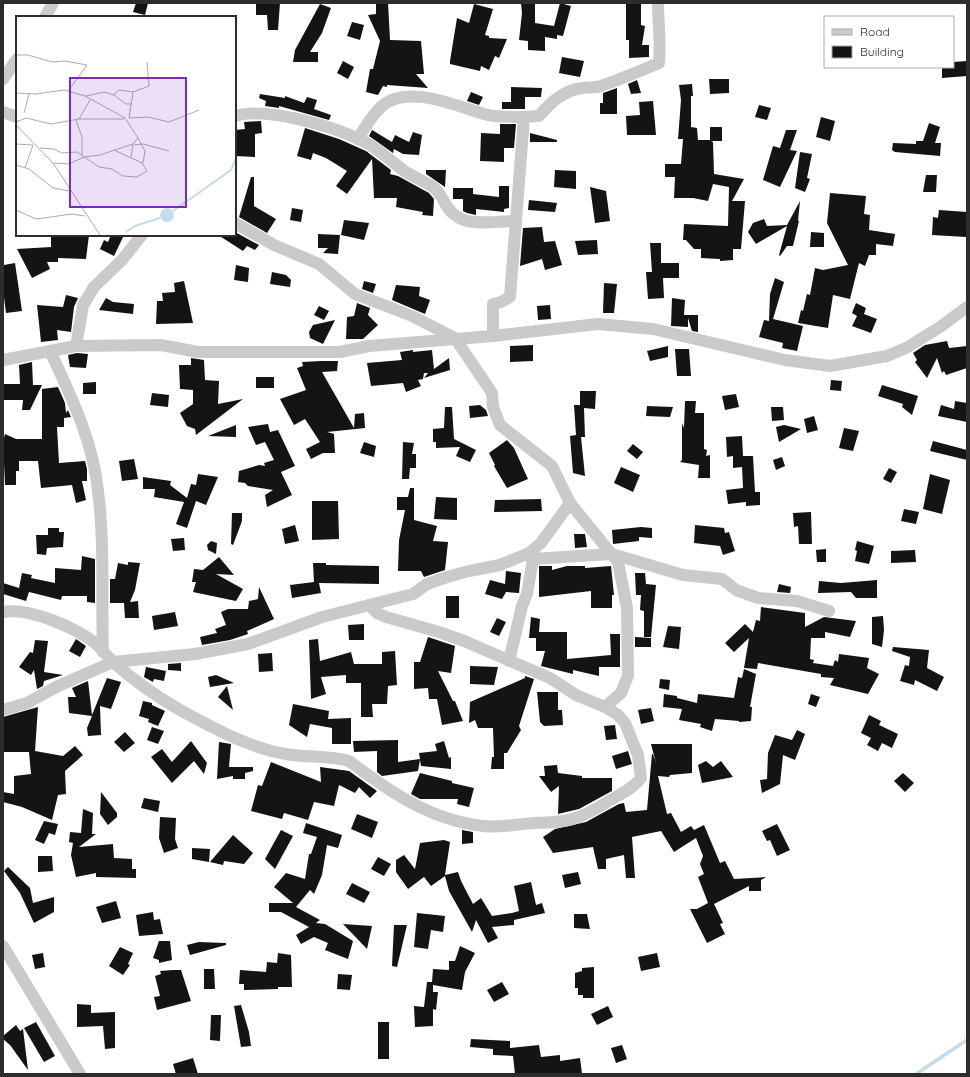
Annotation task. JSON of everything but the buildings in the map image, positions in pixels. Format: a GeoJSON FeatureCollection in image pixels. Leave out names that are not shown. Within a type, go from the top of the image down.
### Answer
{"type":"FeatureCollection","features":[{"type":"Feature","properties":{"kind":"street"},"geometry":{"type":"LineString","coordinates":[[46,16],[53,3]]}},
{"type":"Feature","properties":{"kind":"street"},"geometry":{"type":"LineString","coordinates":[[358,139],[381,107],[389,101],[407,97],[442,100],[486,115],[524,117],[539,116],[552,100],[568,91],[584,87],[598,87],[627,77],[659,63],[660,50],[658,3]]}},
{"type":"Feature","properties":{"kind":"street"},"geometry":{"type":"LineString","coordinates":[[3,79],[16,60]]}},
{"type":"Feature","properties":{"kind":"street"},"geometry":{"type":"LineString","coordinates":[[3,112],[16,117]]}},
{"type":"Feature","properties":{"kind":"street"},"geometry":{"type":"LineString","coordinates":[[236,116],[245,113],[260,112],[284,116],[307,121],[358,139],[370,145],[423,183],[435,188],[444,204],[452,213],[474,222],[516,221]]}},
{"type":"Feature","properties":{"kind":"street"},"geometry":{"type":"LineString","coordinates":[[493,336],[493,304],[510,297],[524,117]]}},
{"type":"Feature","properties":{"kind":"street"},"geometry":{"type":"LineString","coordinates":[[236,224],[274,244],[319,264],[355,294],[412,316],[456,338],[492,393],[493,408],[500,425],[552,466],[570,503],[618,562],[627,608],[628,676],[621,693],[605,707]]}},
{"type":"Feature","properties":{"kind":"street"},"geometry":{"type":"LineString","coordinates":[[76,346],[83,305],[94,287],[122,260],[141,236]]}},
{"type":"Feature","properties":{"kind":"street"},"geometry":{"type":"LineString","coordinates":[[3,360],[76,346],[161,346],[198,352],[340,352],[369,346],[493,336],[598,324],[653,329],[785,360],[830,366],[894,353],[906,348],[940,327],[967,307]]}},
{"type":"Feature","properties":{"kind":"street"},"geometry":{"type":"LineString","coordinates":[[50,351],[72,397],[85,431],[98,491],[103,652]]}},
{"type":"Feature","properties":{"kind":"street"},"geometry":{"type":"LineString","coordinates":[[509,661],[520,613],[528,588],[530,557],[570,503]]}},
{"type":"Feature","properties":{"kind":"street"},"geometry":{"type":"LineString","coordinates":[[3,710],[27,703],[77,676],[114,662],[195,654],[248,644],[322,617],[413,594],[427,584],[448,577],[530,557],[612,554],[683,575],[722,579],[736,590],[758,598],[798,601],[829,611]]}},
{"type":"Feature","properties":{"kind":"street"},"geometry":{"type":"LineString","coordinates":[[3,612],[16,612],[55,621],[94,643],[144,687],[179,709],[242,741],[286,754],[338,758],[349,761],[414,806],[444,818],[484,826],[506,827],[568,821],[584,816],[637,784],[641,778],[642,773],[638,755],[625,722],[618,715],[605,707],[576,694],[550,678],[439,632],[386,617],[377,613],[369,605]]}},
{"type":"Feature","properties":{"kind":"street"},"geometry":{"type":"LineString","coordinates":[[3,946],[80,1074]]}},
{"type":"Feature","properties":{"kind":"waterway"},"geometry":{"type":"LineString","coordinates":[[916,1074],[967,1040]]}}]}
